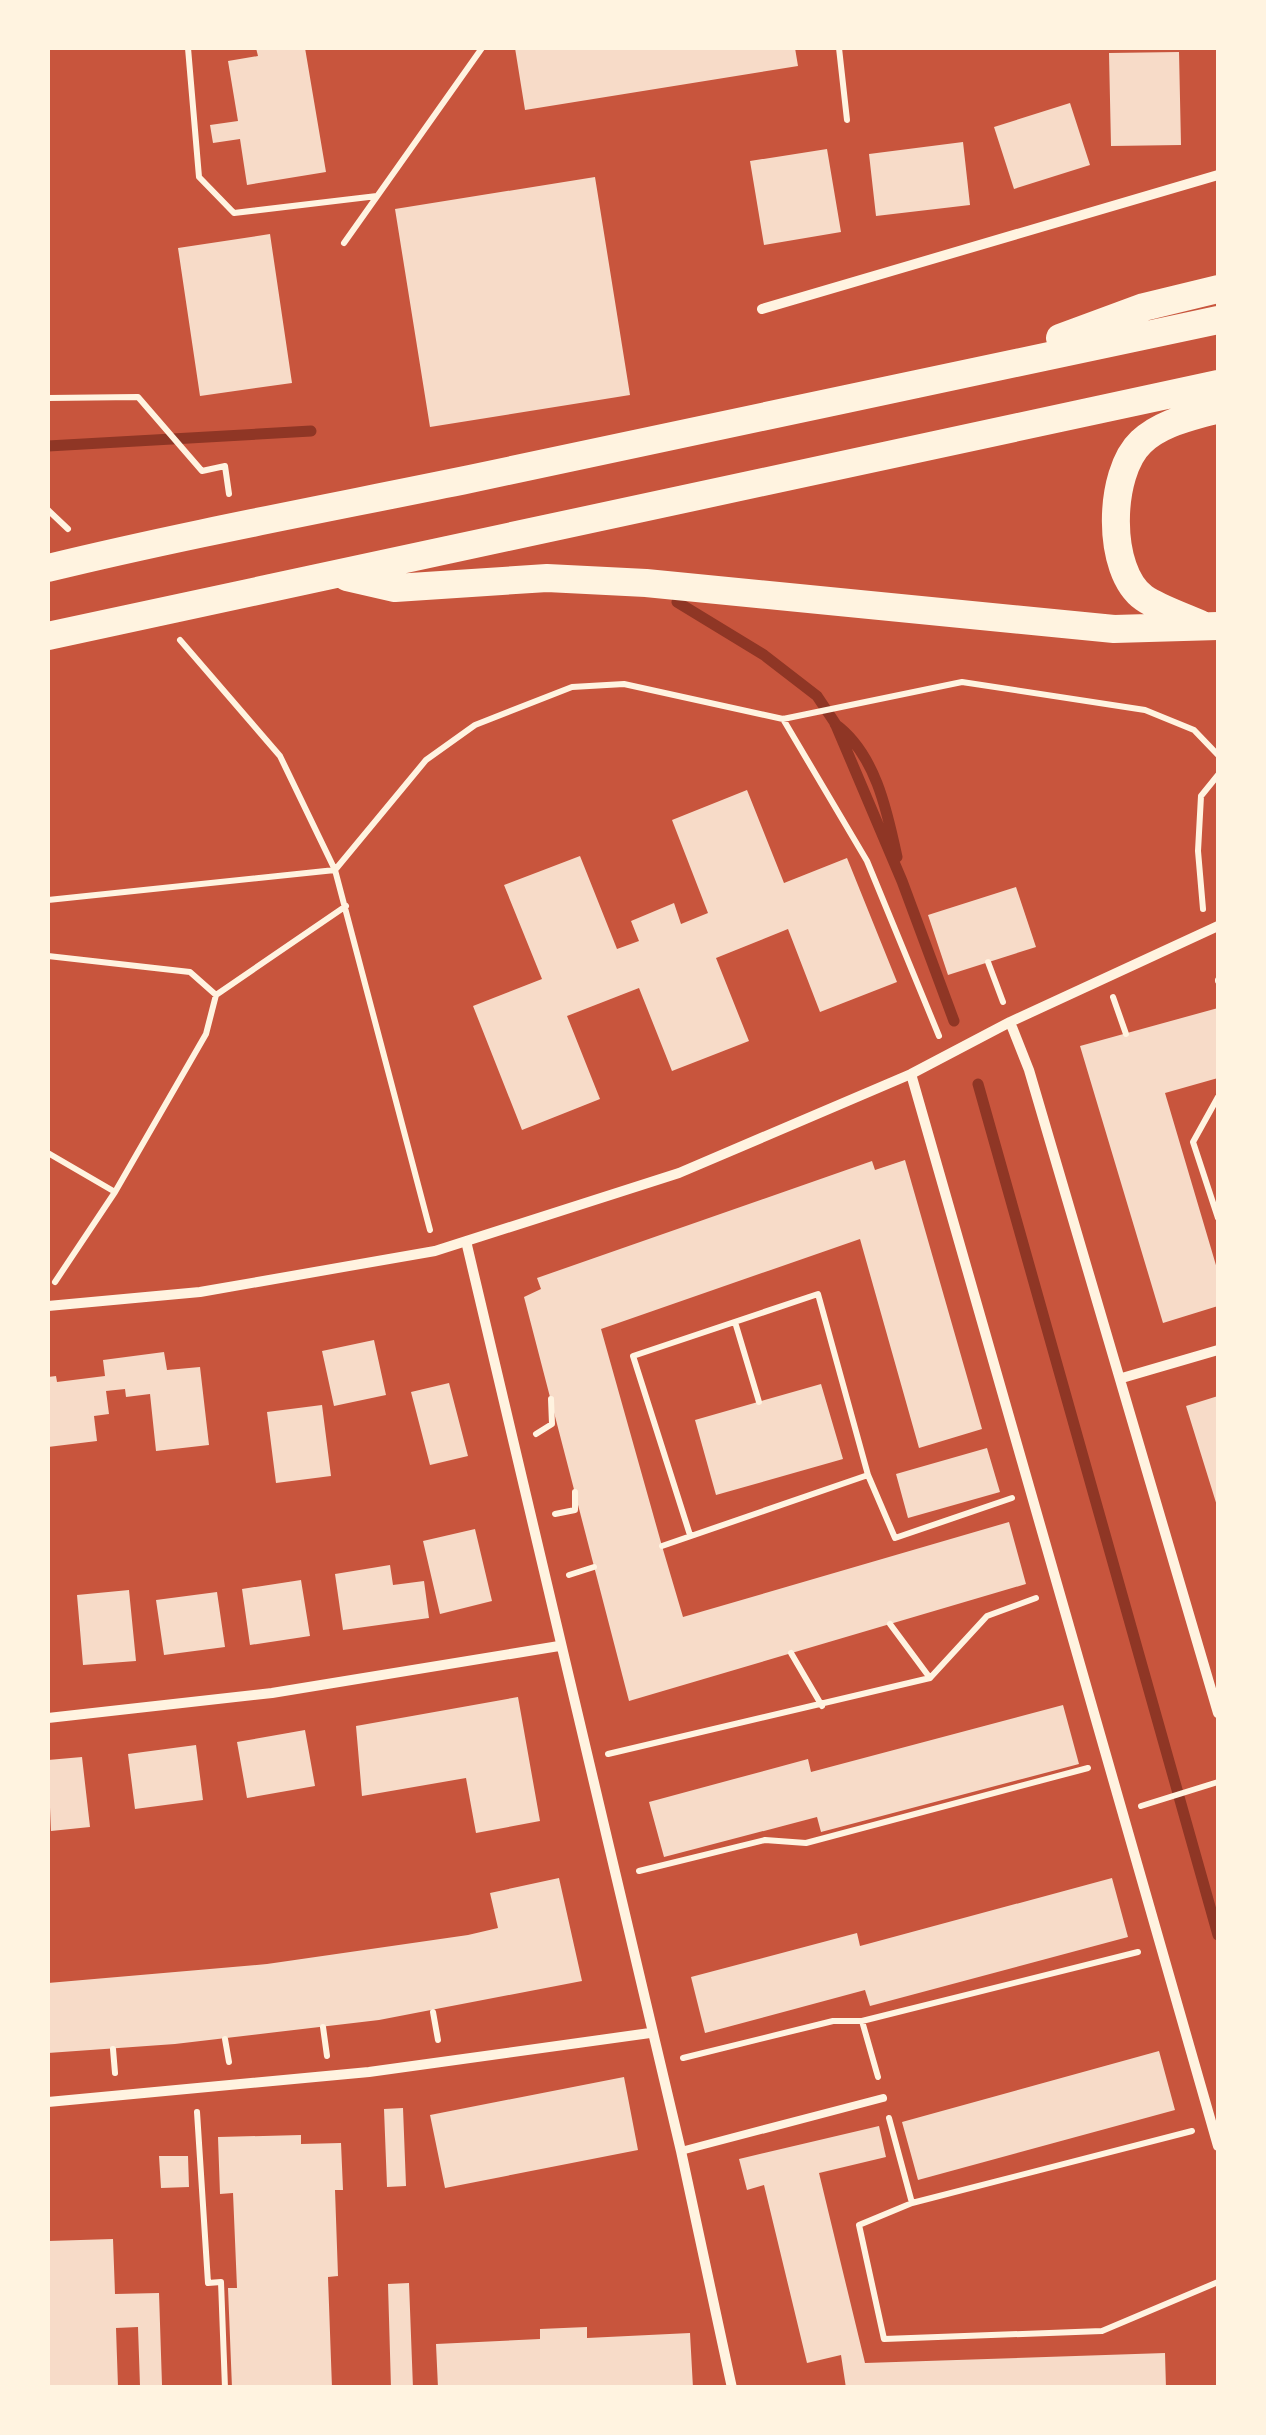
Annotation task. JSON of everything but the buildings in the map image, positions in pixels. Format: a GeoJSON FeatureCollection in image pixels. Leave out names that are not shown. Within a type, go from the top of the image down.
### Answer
{"type":"FeatureCollection","features":[{"type":"Feature","properties":{"kind":"highway"},"geometry":{"type":"LineString","coordinates":[[978,367],[1144,307],[1218,289]]}},
{"type":"Feature","properties":{"kind":"highway"},"geometry":{"type":"LineString","coordinates":[[48,568],[198,532],[471,479],[978,367],[1218,320]]}},
{"type":"Feature","properties":{"kind":"highway"},"geometry":{"type":"LineString","coordinates":[[48,636],[1218,384]]}},
{"type":"Feature","properties":{"kind":"highway"},"geometry":{"type":"LineString","coordinates":[[1212,626],[1141,597],[1117,552],[1116,494],[1138,444],[1171,422],[1218,409]]}},
{"type":"Feature","properties":{"kind":"highway"},"geometry":{"type":"LineString","coordinates":[[340,576],[395,588],[507,580],[646,583],[1114,630],[1212,626]]}},
{"type":"Feature","properties":{"kind":"street"},"geometry":{"type":"LineString","coordinates":[[762,309],[1218,176]]}},
{"type":"Feature","properties":{"kind":"street"},"geometry":{"type":"LineString","coordinates":[[48,1306],[200,1292],[435,1251],[679,1173],[911,1074],[1010,1022],[1218,926]]}},
{"type":"Feature","properties":{"kind":"street"},"geometry":{"type":"LineString","coordinates":[[1010,1022],[1029,1070],[1122,1378],[1218,1713]]}},
{"type":"Feature","properties":{"kind":"street"},"geometry":{"type":"LineString","coordinates":[[911,1074],[1112,1762],[1218,2146]]}},
{"type":"Feature","properties":{"kind":"street"},"geometry":{"type":"LineString","coordinates":[[466,1241],[558,1646],[681,2151],[732,2388]]}},
{"type":"Feature","properties":{"kind":"street"},"geometry":{"type":"LineString","coordinates":[[1122,1378],[1218,1350]]}},
{"type":"Feature","properties":{"kind":"street"},"geometry":{"type":"LineString","coordinates":[[48,1718],[272,1692],[558,1646]]}},
{"type":"Feature","properties":{"kind":"street"},"geometry":{"type":"LineString","coordinates":[[48,2102],[196,2091],[650,2033]]}},
{"type":"Feature","properties":{"kind":"lane"},"geometry":{"type":"LineString","coordinates":[[681,2151],[883,2098]]}},
{"type":"Feature","properties":{"kind":"path"},"geometry":{"type":"LineString","coordinates":[[188,48],[199,177],[234,212],[377,196]]}},
{"type":"Feature","properties":{"kind":"path"},"geometry":{"type":"LineString","coordinates":[[344,243],[482,48]]}},
{"type":"Feature","properties":{"kind":"path"},"geometry":{"type":"LineString","coordinates":[[840,48],[847,120]]}},
{"type":"Feature","properties":{"kind":"path"},"geometry":{"type":"LineString","coordinates":[[48,398],[138,398],[202,471],[225,466],[229,494]]}},
{"type":"Feature","properties":{"kind":"path"},"geometry":{"type":"LineString","coordinates":[[48,900],[335,870],[426,760],[475,725],[572,687],[624,684],[783,719],[962,682],[1144,710],[1194,730],[1218,755]]}},
{"type":"Feature","properties":{"kind":"path"},"geometry":{"type":"LineString","coordinates":[[783,719],[867,861],[947,1055]]}},
{"type":"Feature","properties":{"kind":"path"},"geometry":{"type":"LineString","coordinates":[[280,756],[335,870],[435,1251]]}},
{"type":"Feature","properties":{"kind":"path"},"geometry":{"type":"LineString","coordinates":[[1204,930],[1198,851],[1200,796],[1218,775]]}},
{"type":"Feature","properties":{"kind":"path"},"geometry":{"type":"LineString","coordinates":[[48,1292],[115,1192],[206,1034],[216,995],[346,906]]}},
{"type":"Feature","properties":{"kind":"path"},"geometry":{"type":"LineString","coordinates":[[48,956],[190,972],[216,995]]}},
{"type":"Feature","properties":{"kind":"path"},"geometry":{"type":"LineString","coordinates":[[988,962],[1010,1022]]}},
{"type":"Feature","properties":{"kind":"path"},"geometry":{"type":"LineString","coordinates":[[1106,977],[1126,1034]]}},
{"type":"Feature","properties":{"kind":"path"},"geometry":{"type":"LineString","coordinates":[[1218,1097],[1194,1142],[1218,1218]]}},
{"type":"Feature","properties":{"kind":"path"},"geometry":{"type":"LineString","coordinates":[[48,1153],[115,1192]]}},
{"type":"Feature","properties":{"kind":"path"},"geometry":{"type":"LineString","coordinates":[[690,1535],[633,1356],[818,1294],[868,1475],[895,1538],[1032,1492]]}},
{"type":"Feature","properties":{"kind":"path"},"geometry":{"type":"LineString","coordinates":[[736,1322],[759,1402]]}},
{"type":"Feature","properties":{"kind":"path"},"geometry":{"type":"LineString","coordinates":[[513,1446],[552,1424],[551,1399]]}},
{"type":"Feature","properties":{"kind":"path"},"geometry":{"type":"LineString","coordinates":[[662,1546],[868,1475]]}},
{"type":"Feature","properties":{"kind":"path"},"geometry":{"type":"LineString","coordinates":[[530,1520],[575,1510],[575,1492]]}},
{"type":"Feature","properties":{"kind":"path"},"geometry":{"type":"LineString","coordinates":[[585,1760],[930,1678],[988,1616],[1061,1589]]}},
{"type":"Feature","properties":{"kind":"path"},"geometry":{"type":"LineString","coordinates":[[890,1624],[930,1678]]}},
{"type":"Feature","properties":{"kind":"path"},"geometry":{"type":"LineString","coordinates":[[791,1653],[822,1706]]}},
{"type":"Feature","properties":{"kind":"path"},"geometry":{"type":"LineString","coordinates":[[614,1878],[765,1840],[806,1844],[1112,1762]]}},
{"type":"Feature","properties":{"kind":"path"},"geometry":{"type":"LineString","coordinates":[[1152,1802],[1218,1782]]}},
{"type":"Feature","properties":{"kind":"path"},"geometry":{"type":"LineString","coordinates":[[660,2064],[833,2021],[862,2021],[1163,1946]]}},
{"type":"Feature","properties":{"kind":"path"},"geometry":{"type":"LineString","coordinates":[[862,2021],[912,2203]]}},
{"type":"Feature","properties":{"kind":"path"},"geometry":{"type":"LineString","coordinates":[[196,2091],[208,2283],[222,2282],[225,2388]]}},
{"type":"Feature","properties":{"kind":"path"},"geometry":{"type":"LineString","coordinates":[[1213,2126],[912,2203],[859,2226],[884,2339],[1102,2332],[1218,2282]]}},
{"type":"Feature","properties":{"kind":"waterway"},"geometry":{"type":"LineString","coordinates":[[48,446],[311,431]]}},
{"type":"Feature","properties":{"kind":"waterway"},"geometry":{"type":"LineString","coordinates":[[677,602],[764,655],[817,696],[835,723],[902,881],[954,1021]]}},
{"type":"Feature","properties":{"kind":"waterway"},"geometry":{"type":"LineString","coordinates":[[835,724],[849,736],[870,766],[884,802],[897,857]]}},
{"type":"Feature","properties":{"kind":"waterway"},"geometry":{"type":"LineString","coordinates":[[978,1084],[1218,1935]]}}]}
